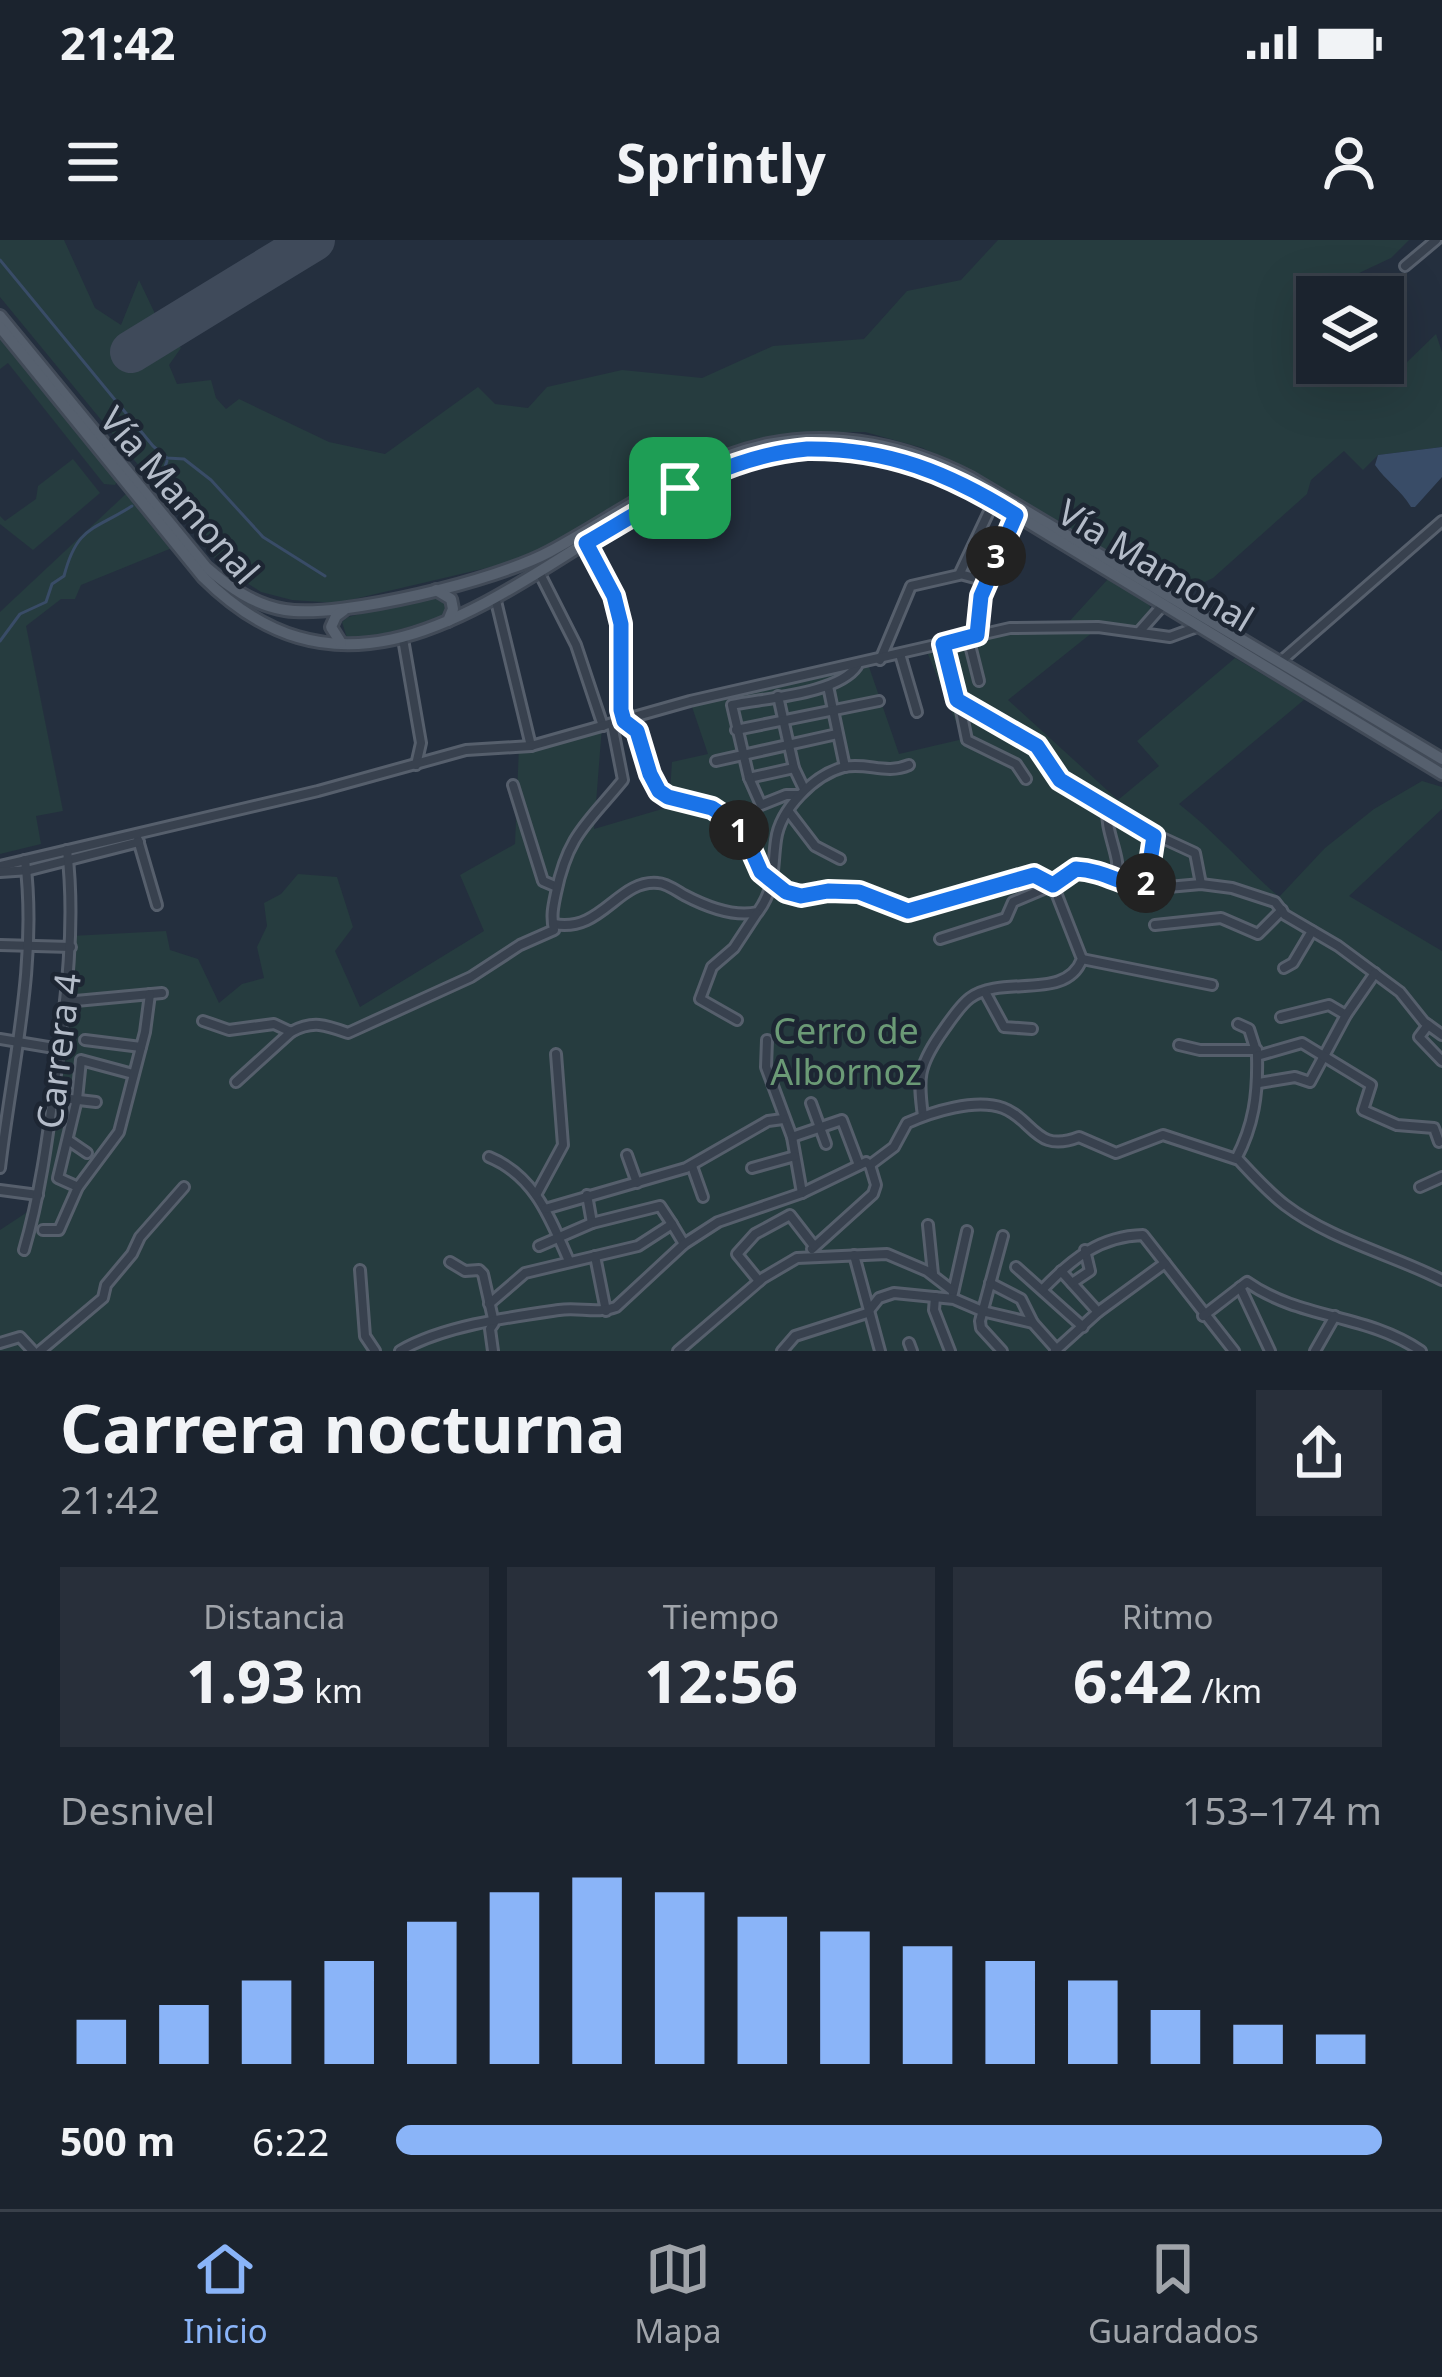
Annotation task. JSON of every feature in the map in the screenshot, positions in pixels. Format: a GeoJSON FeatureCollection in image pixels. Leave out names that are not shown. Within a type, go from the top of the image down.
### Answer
{"type":"FeatureCollection","features":[{"type":"Feature","properties":{"kind":"main road","name":"Vía Mamonal"},"geometry":{"type":"LineString","coordinates":[[0,316],[195,554],[238,592],[281,609],[325,614],[529,562],[718,459],[786,441],[848,440],[900,449],[950,467],[1442,759]]}},
{"type":"Feature","properties":{"kind":"main road","name":"Vía Mamonal"},"geometry":{"type":"LineString","coordinates":[[0,327],[189,561],[235,608],[277,631],[344,644],[403,639],[495,597],[700,477],[785,451],[848,450],[948,475],[1442,774]]}},
{"type":"Feature","properties":{"kind":"main road"},"geometry":{"type":"LineString","coordinates":[[434,589],[444,592],[453,604],[446,623]]}},
{"type":"Feature","properties":{"kind":"main road"},"geometry":{"type":"LineString","coordinates":[[344,644],[334,638],[332,627],[345,610]]}},
{"type":"Feature","properties":{"kind":"street"},"geometry":{"type":"LineString","coordinates":[[1405,266],[1436,240]]}},
{"type":"Feature","properties":{"kind":"street"},"geometry":{"type":"LineString","coordinates":[[960,574],[994,501]]}},
{"type":"Feature","properties":{"kind":"street"},"geometry":{"type":"LineString","coordinates":[[979,681],[972,636],[986,581],[1016,515]]}},
{"type":"Feature","properties":{"kind":"street"},"geometry":{"type":"LineString","coordinates":[[1279,663],[1442,521]]}},
{"type":"Feature","properties":{"kind":"street"},"geometry":{"type":"LineString","coordinates":[[586,543],[618,610],[624,721],[637,731],[659,791],[712,808],[730,820],[773,884],[794,896],[859,892],[908,911],[1034,875],[1053,885],[1082,959],[1077,971],[1062,980],[985,992],[963,1006],[922,1064],[923,1116]]}},
{"type":"Feature","properties":{"kind":"street"},"geometry":{"type":"LineString","coordinates":[[236,1082],[291,1033],[316,1024],[348,1033],[357,1030],[471,977],[520,945],[554,930],[550,918],[567,850],[582,825],[623,780],[587,672],[538,570]]}},
{"type":"Feature","properties":{"kind":"street"},"geometry":{"type":"LineString","coordinates":[[880,660],[911,586],[960,574],[986,581]]}},
{"type":"Feature","properties":{"kind":"street"},"geometry":{"type":"LineString","coordinates":[[495,597],[532,746]]}},
{"type":"Feature","properties":{"kind":"street"},"geometry":{"type":"LineString","coordinates":[[1139,632],[1162,606]]}},
{"type":"Feature","properties":{"kind":"street"},"geometry":{"type":"LineString","coordinates":[[0,869],[478,748],[532,746],[690,701],[972,636],[1032,625],[1170,637],[1197,626]]}},
{"type":"Feature","properties":{"kind":"street"},"geometry":{"type":"LineString","coordinates":[[403,639],[421,743],[415,766]]}},
{"type":"Feature","properties":{"kind":"street"},"geometry":{"type":"LineString","coordinates":[[943,644],[967,740],[1016,764],[1026,779]]}},
{"type":"Feature","properties":{"kind":"street"},"geometry":{"type":"LineString","coordinates":[[900,654],[917,712]]}},
{"type":"Feature","properties":{"kind":"street"},"geometry":{"type":"LineString","coordinates":[[858,665],[849,677],[828,686],[732,705],[741,754],[760,805],[802,792],[845,767],[887,772],[909,765]]}},
{"type":"Feature","properties":{"kind":"street"},"geometry":{"type":"LineString","coordinates":[[828,686],[845,767]]}},
{"type":"Feature","properties":{"kind":"street"},"geometry":{"type":"LineString","coordinates":[[778,696],[802,792]]}},
{"type":"Feature","properties":{"kind":"street"},"geometry":{"type":"LineString","coordinates":[[736,730],[879,701]]}},
{"type":"Feature","properties":{"kind":"street"},"geometry":{"type":"LineString","coordinates":[[960,705],[1037,746],[1060,780],[1085,797],[1195,854],[1201,884]]}},
{"type":"Feature","properties":{"kind":"street"},"geometry":{"type":"LineString","coordinates":[[716,761],[837,734]]}},
{"type":"Feature","properties":{"kind":"street"},"geometry":{"type":"LineString","coordinates":[[749,778],[794,768]]}},
{"type":"Feature","properties":{"kind":"street"},"geometry":{"type":"LineString","coordinates":[[513,784],[543,881],[557,887]]}},
{"type":"Feature","properties":{"kind":"street"},"geometry":{"type":"LineString","coordinates":[[737,1020],[700,999],[712,968],[734,948],[773,884],[776,841],[802,792]]}},
{"type":"Feature","properties":{"kind":"street"},"geometry":{"type":"LineString","coordinates":[[1107,805],[1106,829],[1119,864],[1118,877]]}},
{"type":"Feature","properties":{"kind":"street"},"geometry":{"type":"LineString","coordinates":[[789,812],[815,846],[840,859]]}},
{"type":"Feature","properties":{"kind":"street"},"geometry":{"type":"LineString","coordinates":[[1146,889],[1154,836]]}},
{"type":"Feature","properties":{"kind":"street"},"geometry":{"type":"LineString","coordinates":[[138,837],[157,905]]}},
{"type":"Feature","properties":{"kind":"street","name":"Carrera 4"},"geometry":{"type":"LineString","coordinates":[[24,1250],[38,1195],[77,924],[68,855]]}},
{"type":"Feature","properties":{"kind":"street"},"geometry":{"type":"LineString","coordinates":[[0,1168],[30,946],[25,865]]}},
{"type":"Feature","properties":{"kind":"street"},"geometry":{"type":"LineString","coordinates":[[940,939],[1006,918],[1013,902],[1076,869],[1118,877],[1129,886],[1146,889],[1201,884],[1232,888],[1272,901],[1375,973],[1442,1035]]}},
{"type":"Feature","properties":{"kind":"street"},"geometry":{"type":"LineString","coordinates":[[554,924],[572,928],[641,886],[659,883],[704,904],[742,915],[758,912]]}},
{"type":"Feature","properties":{"kind":"street"},"geometry":{"type":"LineString","coordinates":[[1155,925],[1221,918],[1258,934],[1282,910]]}},
{"type":"Feature","properties":{"kind":"street"},"geometry":{"type":"LineString","coordinates":[[1284,968],[1312,931]]}},
{"type":"Feature","properties":{"kind":"street"},"geometry":{"type":"LineString","coordinates":[[0,945],[71,947]]}},
{"type":"Feature","properties":{"kind":"street"},"geometry":{"type":"LineString","coordinates":[[1082,959],[1213,986]]}},
{"type":"Feature","properties":{"kind":"street"},"geometry":{"type":"LineString","coordinates":[[1259,1083],[1295,1077],[1310,1082],[1375,973]]}},
{"type":"Feature","properties":{"kind":"street"},"geometry":{"type":"LineString","coordinates":[[65,1001],[162,992]]}},
{"type":"Feature","properties":{"kind":"street"},"geometry":{"type":"LineString","coordinates":[[985,992],[1004,1027],[1032,1029]]}},
{"type":"Feature","properties":{"kind":"street"},"geometry":{"type":"LineString","coordinates":[[43,1230],[59,1230],[78,1187],[119,1132],[150,994]]}},
{"type":"Feature","properties":{"kind":"street"},"geometry":{"type":"LineString","coordinates":[[1281,1017],[1329,1005],[1346,1015]]}},
{"type":"Feature","properties":{"kind":"street"},"geometry":{"type":"LineString","coordinates":[[203,1021],[229,1030],[274,1024],[291,1033]]}},
{"type":"Feature","properties":{"kind":"street"},"geometry":{"type":"LineString","coordinates":[[1237,1158],[1254,1117],[1259,1083],[1250,1029],[1238,1024]]}},
{"type":"Feature","properties":{"kind":"street"},"geometry":{"type":"LineString","coordinates":[[1428,1025],[1418,1037],[1442,1061]]}},
{"type":"Feature","properties":{"kind":"street"},"geometry":{"type":"LineString","coordinates":[[0,1039],[60,1049]]}},
{"type":"Feature","properties":{"kind":"street"},"geometry":{"type":"LineString","coordinates":[[85,1040],[140,1047]]}},
{"type":"Feature","properties":{"kind":"street"},"geometry":{"type":"LineString","coordinates":[[767,1040],[766,1067],[792,1137],[802,1193]]}},
{"type":"Feature","properties":{"kind":"street"},"geometry":{"type":"LineString","coordinates":[[1179,1046],[1257,1053],[1301,1043],[1371,1084],[1363,1110],[1397,1125],[1434,1128],[1439,1142]]}},
{"type":"Feature","properties":{"kind":"street"},"geometry":{"type":"LineString","coordinates":[[536,1195],[563,1145],[556,1054]]}},
{"type":"Feature","properties":{"kind":"street"},"geometry":{"type":"LineString","coordinates":[[78,1187],[58,1178],[81,1060],[134,1074]]}},
{"type":"Feature","properties":{"kind":"street"},"geometry":{"type":"LineString","coordinates":[[53,1097],[96,1102]]}},
{"type":"Feature","properties":{"kind":"street"},"geometry":{"type":"LineString","coordinates":[[811,1103],[826,1144]]}},
{"type":"Feature","properties":{"kind":"street"},"geometry":{"type":"LineString","coordinates":[[400,1351],[457,1329],[565,1309],[606,1311],[655,1275],[684,1244],[718,1222],[802,1193],[859,1165],[871,1165],[894,1148],[907,1123],[923,1116],[988,1106],[1004,1108],[1043,1139],[1064,1143],[1079,1137],[1116,1153],[1163,1135],[1237,1158],[1286,1206],[1324,1229],[1442,1280]]}},
{"type":"Feature","properties":{"kind":"street"},"geometry":{"type":"LineString","coordinates":[[545,1209],[692,1166],[768,1120],[783,1119]]}},
{"type":"Feature","properties":{"kind":"street"},"geometry":{"type":"LineString","coordinates":[[792,1137],[842,1120],[859,1165]]}},
{"type":"Feature","properties":{"kind":"street"},"geometry":{"type":"LineString","coordinates":[[68,1140],[87,1154]]}},
{"type":"Feature","properties":{"kind":"street"},"geometry":{"type":"LineString","coordinates":[[627,1155],[637,1183]]}},
{"type":"Feature","properties":{"kind":"street"},"geometry":{"type":"LineString","coordinates":[[752,1168],[795,1156]]}},
{"type":"Feature","properties":{"kind":"street"},"geometry":{"type":"LineString","coordinates":[[489,1157],[511,1167],[536,1195],[568,1261]]}},
{"type":"Feature","properties":{"kind":"street"},"geometry":{"type":"LineString","coordinates":[[98,1162],[108,1168]]}},
{"type":"Feature","properties":{"kind":"street"},"geometry":{"type":"LineString","coordinates":[[809,1257],[814,1246],[873,1194],[876,1185],[871,1165]]}},
{"type":"Feature","properties":{"kind":"street"},"geometry":{"type":"LineString","coordinates":[[692,1166],[703,1196]]}},
{"type":"Feature","properties":{"kind":"street"},"geometry":{"type":"LineString","coordinates":[[1420,1187],[1442,1177]]}},
{"type":"Feature","properties":{"kind":"street"},"geometry":{"type":"LineString","coordinates":[[0,1343],[20,1336],[36,1351],[104,1298],[106,1285],[140,1237],[184,1187]]}},
{"type":"Feature","properties":{"kind":"street"},"geometry":{"type":"LineString","coordinates":[[0,1190],[38,1195]]}},
{"type":"Feature","properties":{"kind":"street"},"geometry":{"type":"LineString","coordinates":[[586,1195],[592,1222]]}},
{"type":"Feature","properties":{"kind":"street"},"geometry":{"type":"LineString","coordinates":[[539,1246],[592,1222],[662,1206],[684,1244]]}},
{"type":"Feature","properties":{"kind":"street"},"geometry":{"type":"LineString","coordinates":[[759,1281],[737,1254],[755,1234],[790,1215],[814,1246]]}},
{"type":"Feature","properties":{"kind":"street"},"geometry":{"type":"LineString","coordinates":[[489,1304],[514,1279],[638,1246],[672,1224]]}},
{"type":"Feature","properties":{"kind":"street"},"geometry":{"type":"LineString","coordinates":[[928,1225],[934,1276]]}},
{"type":"Feature","properties":{"kind":"street"},"geometry":{"type":"LineString","coordinates":[[954,1295],[967,1231]]}},
{"type":"Feature","properties":{"kind":"street"},"geometry":{"type":"LineString","coordinates":[[1043,1288],[1085,1250],[1104,1241],[1143,1234],[1234,1351]]}},
{"type":"Feature","properties":{"kind":"street"},"geometry":{"type":"LineString","coordinates":[[996,1349],[981,1328],[1003,1236]]}},
{"type":"Feature","properties":{"kind":"street"},"geometry":{"type":"LineString","coordinates":[[1072,1283],[1090,1270],[1085,1250]]}},
{"type":"Feature","properties":{"kind":"street"},"geometry":{"type":"LineString","coordinates":[[678,1351],[759,1281],[787,1262],[809,1257],[887,1254],[934,1276],[982,1312],[1034,1322]]}},
{"type":"Feature","properties":{"kind":"street"},"geometry":{"type":"LineString","coordinates":[[595,1256],[606,1311]]}},
{"type":"Feature","properties":{"kind":"street"},"geometry":{"type":"LineString","coordinates":[[854,1256],[880,1351]]}},
{"type":"Feature","properties":{"kind":"street"},"geometry":{"type":"LineString","coordinates":[[450,1262],[465,1271],[482,1272],[494,1323],[490,1329],[493,1351]]}},
{"type":"Feature","properties":{"kind":"street"},"geometry":{"type":"LineString","coordinates":[[990,1282],[1021,1299],[1056,1350],[1098,1312],[1166,1263]]}},
{"type":"Feature","properties":{"kind":"street"},"geometry":{"type":"LineString","coordinates":[[1016,1267],[1083,1327]]}},
{"type":"Feature","properties":{"kind":"street"},"geometry":{"type":"LineString","coordinates":[[360,1270],[364,1336],[375,1351]]}},
{"type":"Feature","properties":{"kind":"street"},"geometry":{"type":"LineString","coordinates":[[1061,1271],[1098,1312]]}},
{"type":"Feature","properties":{"kind":"street"},"geometry":{"type":"LineString","coordinates":[[1203,1316],[1247,1282],[1268,1297],[1379,1327],[1421,1351]]}},
{"type":"Feature","properties":{"kind":"street"},"geometry":{"type":"LineString","coordinates":[[1240,1287],[1270,1351]]}},
{"type":"Feature","properties":{"kind":"street"},"geometry":{"type":"LineString","coordinates":[[782,1351],[795,1336],[867,1313],[878,1298],[887,1295],[954,1295]]}},
{"type":"Feature","properties":{"kind":"street"},"geometry":{"type":"LineString","coordinates":[[935,1297],[934,1310],[950,1351]]}},
{"type":"Feature","properties":{"kind":"street"},"geometry":{"type":"LineString","coordinates":[[1315,1351],[1335,1316]]}},
{"type":"Feature","properties":{"kind":"green space"},"geometry":{"type":"Polygon","coordinates":[[[0,240],[64,240],[95,308],[121,325],[139,280],[158,320],[181,348],[169,365],[177,384],[211,380],[216,398],[226,409],[239,399],[329,442],[385,454],[478,387],[495,404],[528,408],[547,387],[622,370],[702,378],[773,346],[864,339],[907,291],[961,280],[998,240],[1409,240],[1391,258],[1353,276],[1296,276],[1296,384],[1404,384],[1404,365],[1436,334],[1442,352],[1442,447],[1378,455],[1363,470],[1344,451],[1311,480],[1307,494],[1213,578],[1184,592],[1160,586],[923,448],[865,432],[802,432],[728,449],[543,549],[508,563],[337,603],[292,600],[261,592],[223,568],[0,297],[0,240]]]}},
{"type":"Feature","properties":{"kind":"green space"},"geometry":{"type":"Polygon","coordinates":[[[0,339],[118,480],[115,485],[104,484],[8,363],[0,369],[0,339]]]}},
{"type":"Feature","properties":{"kind":"green space"},"geometry":{"type":"Polygon","coordinates":[[[73,459],[100,493],[33,550],[0,524],[0,516],[5,521],[36,499],[38,486],[73,459]]]}},
{"type":"Feature","properties":{"kind":"green space"},"geometry":{"type":"Polygon","coordinates":[[[128,492],[172,548],[81,585],[75,599],[61,599],[26,626],[63,811],[36,816],[41,844],[0,854],[0,612],[128,492]]]}},
{"type":"Feature","properties":{"kind":"green space","name":"Cerro de Albornoz"},"geometry":{"type":"Polygon","coordinates":[[[1108,579],[1149,604],[1151,610],[1138,629],[1083,625],[1098,628],[1008,700],[1118,800],[1159,766],[1137,741],[1235,658],[1305,699],[1179,804],[1279,897],[1325,848],[1374,809],[1422,781],[1442,787],[1442,809],[1349,896],[1442,951],[1442,1351],[0,1351],[0,1230],[38,1205],[71,936],[166,931],[170,950],[198,959],[219,1003],[242,984],[264,978],[257,947],[267,926],[264,903],[281,894],[298,874],[337,877],[353,927],[335,951],[360,1007],[484,931],[460,875],[515,844],[519,746],[602,726],[594,829],[669,807],[672,762],[708,754],[689,698],[867,661],[899,754],[963,739],[925,647],[1010,626],[1066,625],[1108,579]]]}},
{"type":"Feature","properties":{"kind":"green space"},"geometry":{"type":"Polygon","coordinates":[[[433,596],[449,605],[445,615],[385,633],[347,638],[342,622],[348,617],[433,596]]]}},
{"type":"Feature","properties":{"kind":"water"},"geometry":{"type":"Polygon","coordinates":[[[1442,447],[1442,477],[1415,507],[1375,465],[1378,455],[1442,447]]]}},
{"type":"Feature","properties":{"kind":"waterway"},"geometry":{"type":"LineString","coordinates":[[0,260],[153,446],[167,458],[184,459],[211,480],[263,537],[325,576]]}},
{"type":"Feature","properties":{"kind":"waterway"},"geometry":{"type":"LineString","coordinates":[[150,490],[160,481],[167,461]]}},
{"type":"Feature","properties":{"kind":"waterway"},"geometry":{"type":"LineString","coordinates":[[0,641],[20,614],[46,602],[81,538],[132,506]]}},
{"type":"Feature","properties":{"kind":"runway"},"geometry":{"type":"LineString","coordinates":[[131,352],[314,240]]}},
{"type":"Feature","properties":{"kind":"route"},"geometry":{"type":"LineString","coordinates":[[848,450],[948,475],[1016,515],[989,571],[977,635],[943,644],[957,700],[1040,748],[1060,780],[1154,836],[1146,889],[1129,886],[1118,877],[1076,869],[1053,885],[1034,875],[908,911],[859,892],[794,896],[761,872],[746,838],[730,820],[712,808],[659,791],[637,731],[624,721],[621,624],[614,596],[586,543],[680,488],[765,454],[848,450]]}}]}
